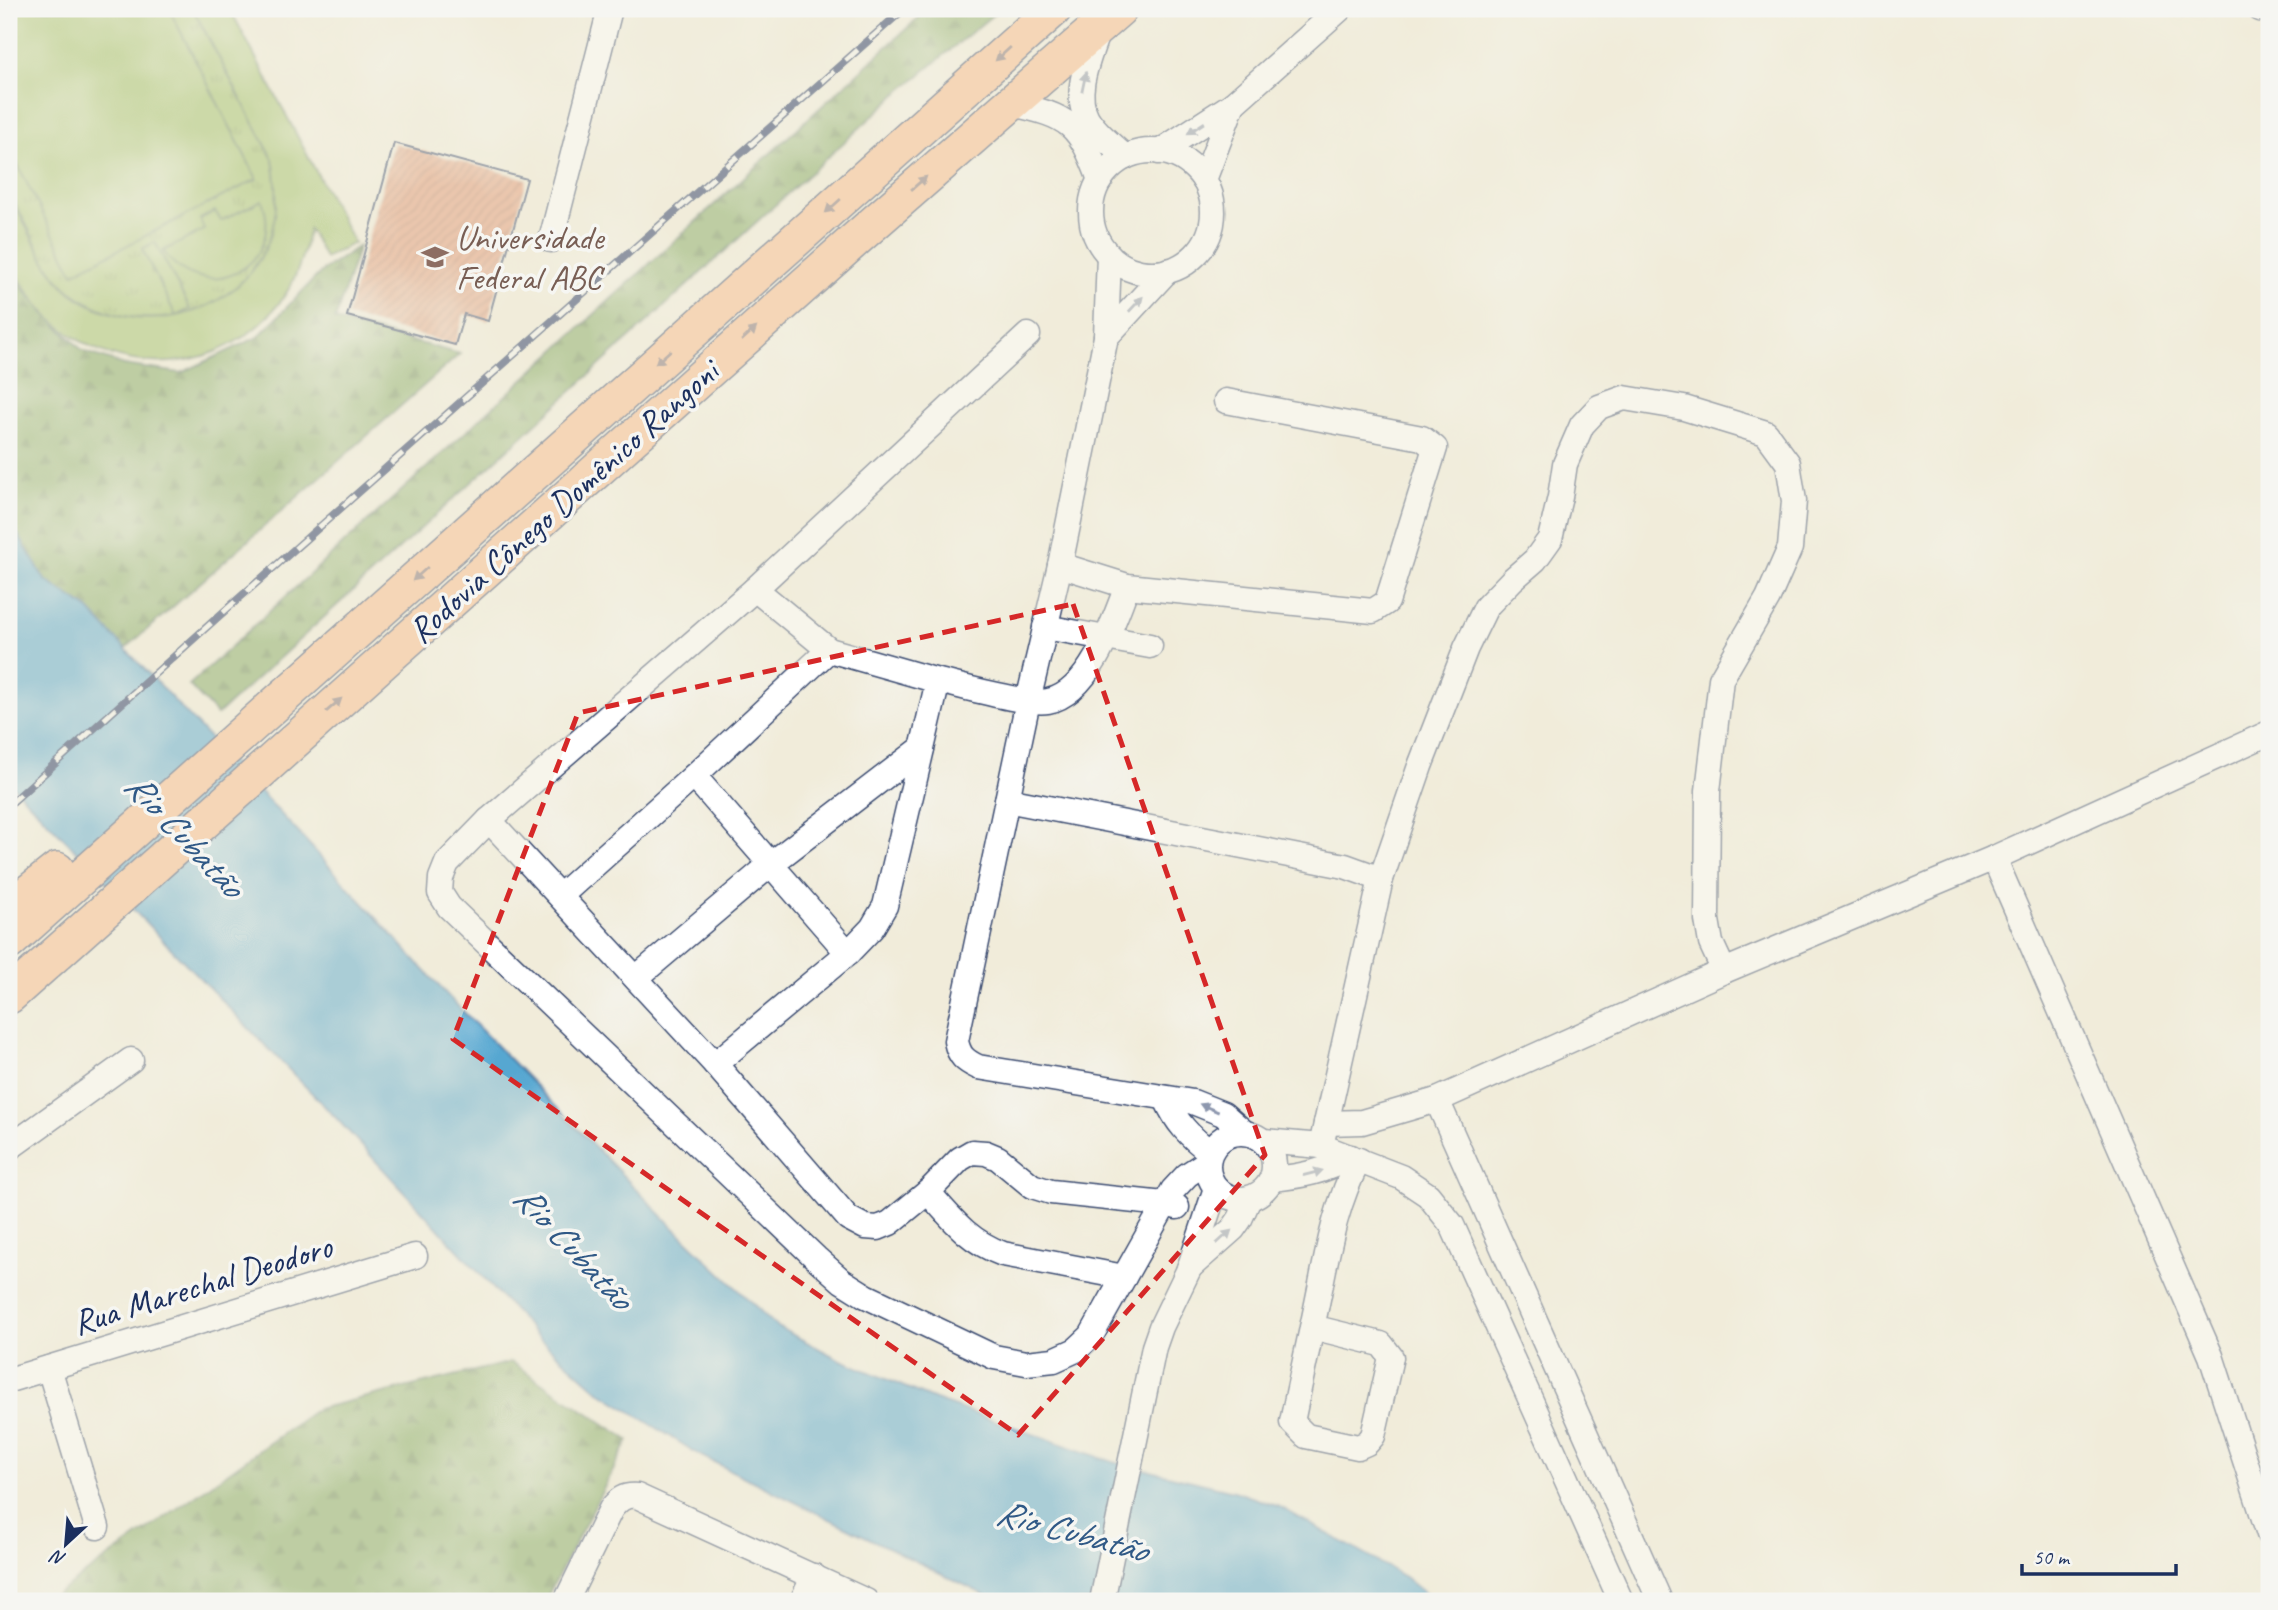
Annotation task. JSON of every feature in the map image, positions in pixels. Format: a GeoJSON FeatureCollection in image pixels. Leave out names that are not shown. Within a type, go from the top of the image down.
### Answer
{"type":"FeatureCollection","features":[{"type":"Feature","properties":{"kind":"highway","name":"Rodovia Cônego Domênico Rangoni"},"geometry":{"type":"LineString","coordinates":[[9,942],[1054,9]]}},
{"type":"Feature","properties":{"kind":"highway","name":"Rodovia Cônego Domênico Rangoni"},"geometry":{"type":"LineString","coordinates":[[9,996],[857,238],[1110,17]]}},
{"type":"Feature","properties":{"kind":"highway"},"geometry":{"type":"LineString","coordinates":[[9,908],[245,729]]}},
{"type":"Feature","properties":{"kind":"highway"},"geometry":{"type":"LineString","coordinates":[[9,1023],[283,750]]}},
{"type":"Feature","properties":{"kind":"street"},"geometry":{"type":"LineString","coordinates":[[551,240],[610,9]]}},
{"type":"Feature","properties":{"kind":"street"},"geometry":{"type":"LineString","coordinates":[[1158,152],[1233,104],[1340,9]]}},
{"type":"Feature","properties":{"kind":"street"},"geometry":{"type":"LineString","coordinates":[[2260,9],[2269,11]]}},
{"type":"Feature","properties":{"kind":"street"},"geometry":{"type":"LineString","coordinates":[[1110,17],[1082,86],[1082,102],[1087,117],[1097,131],[1125,157]]}},
{"type":"Feature","properties":{"kind":"street"},"geometry":{"type":"LineString","coordinates":[[1011,104],[1042,110],[1061,118],[1076,130],[1087,146],[1100,180]]}},
{"type":"Feature","properties":{"kind":"street"},"geometry":{"type":"LineString","coordinates":[[1204,180],[1233,104]]}},
{"type":"Feature","properties":{"kind":"street"},"geometry":{"type":"LineString","coordinates":[[1158,152],[1172,154],[1184,160],[1204,180],[1210,193],[1213,221],[1202,248],[1180,267],[1167,271],[1142,272],[1130,269],[1109,255],[1094,232],[1091,219],[1094,192],[1111,167],[1125,157],[1136,153],[1158,152]]}},
{"type":"Feature","properties":{"kind":"street"},"geometry":{"type":"LineString","coordinates":[[1109,255],[1106,337],[1060,565],[1028,701],[956,1041],[958,1053],[978,1067],[1193,1101],[1223,1114],[1255,1137],[1274,1159],[1272,1179],[1259,1195],[1250,1199],[1231,1198],[1192,1138],[1181,1126],[1166,1098]]}},
{"type":"Feature","properties":{"kind":"street"},"geometry":{"type":"LineString","coordinates":[[1106,337],[1167,271]]}},
{"type":"Feature","properties":{"kind":"street"},"geometry":{"type":"LineString","coordinates":[[1028,335],[755,589],[489,820],[447,863],[441,878],[440,893],[449,907],[842,1281],[866,1296],[994,1357],[1026,1363],[1054,1360],[1076,1350],[1091,1336],[1124,1277],[1167,1210]]}},
{"type":"Feature","properties":{"kind":"street"},"geometry":{"type":"LineString","coordinates":[[1324,1135],[1381,878],[1420,766],[1466,648],[1486,607],[1535,560],[1550,539],[1565,464],[1582,425],[1599,407],[1625,398],[1684,408],[1766,433],[1788,463],[1794,501],[1790,548],[1768,598],[1721,679],[1708,791],[1707,920],[1711,943],[1724,971]]}},
{"type":"Feature","properties":{"kind":"street"},"geometry":{"type":"LineString","coordinates":[[1060,565],[1127,586],[1373,611],[1387,602],[1435,448],[1422,438],[1226,401]]}},
{"type":"Feature","properties":{"kind":"street"},"geometry":{"type":"LineString","coordinates":[[755,589],[829,650],[938,681],[1028,701],[1048,701],[1064,695],[1079,682],[1108,639],[1127,586]]}},
{"type":"Feature","properties":{"kind":"street"},"geometry":{"type":"LineString","coordinates":[[1045,627],[1150,646]]}},
{"type":"Feature","properties":{"kind":"street"},"geometry":{"type":"LineString","coordinates":[[559,896],[694,776],[829,650]]}},
{"type":"Feature","properties":{"kind":"street"},"geometry":{"type":"LineString","coordinates":[[715,1064],[848,953],[872,928],[885,906],[938,681]]}},
{"type":"Feature","properties":{"kind":"street"},"geometry":{"type":"LineString","coordinates":[[1102,1601],[1154,1347],[1189,1269],[1219,1140],[1231,1134],[1255,1137],[1324,1135],[1437,1100],[1724,971],[1994,858],[2269,733]]}},
{"type":"Feature","properties":{"kind":"street"},"geometry":{"type":"LineString","coordinates":[[636,978],[771,864],[922,748]]}},
{"type":"Feature","properties":{"kind":"street"},"geometry":{"type":"LineString","coordinates":[[694,776],[848,953]]}},
{"type":"Feature","properties":{"kind":"street"},"geometry":{"type":"LineString","coordinates":[[1007,800],[1345,866],[1381,878]]}},
{"type":"Feature","properties":{"kind":"street"},"geometry":{"type":"LineString","coordinates":[[489,820],[715,1064],[848,1218],[864,1227],[878,1228],[890,1223],[928,1192],[960,1159],[972,1152],[986,1153],[998,1158],[1032,1186],[1052,1192],[1167,1210],[1193,1202],[1211,1171]]}},
{"type":"Feature","properties":{"kind":"street"},"geometry":{"type":"LineString","coordinates":[[1994,858],[2211,1356],[2269,1534]]}},
{"type":"Feature","properties":{"kind":"street"},"geometry":{"type":"LineString","coordinates":[[9,1148],[131,1060]]}},
{"type":"Feature","properties":{"kind":"street"},"geometry":{"type":"LineString","coordinates":[[1437,1100],[1660,1601]]}},
{"type":"Feature","properties":{"kind":"street"},"geometry":{"type":"LineString","coordinates":[[1324,1135],[1355,1159],[1401,1177],[1429,1195],[1452,1225],[1621,1601]]}},
{"type":"Feature","properties":{"kind":"street"},"geometry":{"type":"LineString","coordinates":[[1272,1179],[1307,1175],[1355,1159]]}},
{"type":"Feature","properties":{"kind":"street"},"geometry":{"type":"LineString","coordinates":[[1312,1326],[1381,1344],[1391,1357],[1373,1436],[1358,1447],[1306,1436],[1292,1422],[1334,1220],[1355,1159]]}},
{"type":"Feature","properties":{"kind":"street"},"geometry":{"type":"LineString","coordinates":[[928,1192],[967,1235],[984,1247],[1003,1254],[1124,1277]]}},
{"type":"Feature","properties":{"kind":"street"},"geometry":{"type":"LineString","coordinates":[[1189,1269],[1233,1229],[1250,1199]]}},
{"type":"Feature","properties":{"kind":"street","name":"Rua Marechal Deodoro"},"geometry":{"type":"LineString","coordinates":[[9,1380],[415,1256]]}},
{"type":"Feature","properties":{"kind":"street"},"geometry":{"type":"LineString","coordinates":[[48,1368],[97,1527]]}},
{"type":"Feature","properties":{"kind":"street"},"geometry":{"type":"LineString","coordinates":[[566,1601],[611,1509],[627,1495],[637,1496],[866,1601]]}},
{"type":"Feature","properties":{"kind":"street"},"geometry":{"type":"LineString","coordinates":[[802,1601],[814,1576]]}},
{"type":"Feature","properties":{"kind":"highlighted area"},"geometry":{"type":"Polygon","coordinates":[[[1073,604],[1265,1155],[1018,1435],[453,1039],[578,713],[1073,604]]]}},
{"type":"Feature","properties":{"kind":"green space"},"geometry":{"type":"Polygon","coordinates":[[[9,9],[193,9],[273,159],[276,180],[277,201],[270,237],[254,268],[231,291],[202,308],[170,317],[137,318],[104,310],[72,292],[57,278],[13,201],[7,178],[9,9]]]}},
{"type":"Feature","properties":{"kind":"green space"},"geometry":{"type":"Polygon","coordinates":[[[9,9],[169,9],[257,179],[73,273],[9,148],[9,9]]]}},
{"type":"Feature","properties":{"kind":"green space"},"geometry":{"type":"Polygon","coordinates":[[[193,9],[230,9],[354,243],[325,258],[309,229],[293,282],[260,324],[233,344],[203,356],[171,362],[139,361],[107,353],[77,339],[50,318],[32,298],[9,256],[9,192],[52,272],[70,292],[96,307],[124,316],[153,319],[181,315],[208,306],[232,290],[253,269],[272,232],[276,212],[275,170],[273,159],[193,9]]]}},
{"type":"Feature","properties":{"kind":"green space"},"geometry":{"type":"Polygon","coordinates":[[[928,9],[1000,9],[899,92],[217,715],[189,685],[928,9]]]}},
{"type":"Feature","properties":{"kind":"green space"},"geometry":{"type":"Polygon","coordinates":[[[262,200],[266,224],[262,244],[252,261],[237,272],[219,278],[199,277],[180,268],[163,251],[204,230],[200,219],[215,211],[221,221],[262,200]]]}},
{"type":"Feature","properties":{"kind":"green space"},"geometry":{"type":"Polygon","coordinates":[[[155,242],[190,309],[176,316],[142,249],[155,242]]]}},
{"type":"Feature","properties":{"kind":"green space"},"geometry":{"type":"Polygon","coordinates":[[[359,246],[335,320],[460,354],[125,649],[87,608],[45,580],[9,520],[9,271],[44,313],[83,351],[124,365],[181,373],[258,337],[321,272],[359,246]]]}},
{"type":"Feature","properties":{"kind":"green space"},"geometry":{"type":"Polygon","coordinates":[[[511,1362],[629,1440],[545,1601],[47,1601],[317,1409],[511,1362]]]}},
{"type":"Feature","properties":{"kind":"water","name":"Rio Cubatão"},"geometry":{"type":"Polygon","coordinates":[[[9,520],[45,580],[87,608],[450,998],[672,1226],[776,1326],[839,1359],[935,1400],[1113,1462],[1234,1491],[1280,1507],[1405,1577],[1434,1601],[997,1601],[701,1456],[600,1392],[539,1338],[337,1119],[9,782],[9,520]]]}},
{"type":"Feature","properties":{"kind":"building"},"geometry":{"type":"Polygon","coordinates":[[[394,143],[527,179],[488,321],[464,314],[455,345],[347,316],[394,143]]]}},
{"type":"Feature","properties":{"kind":"railway"},"geometry":{"type":"LineString","coordinates":[[9,805],[904,9]]}},
{"type":"Feature","properties":{"kind":"place","name":"Universidade Federal ABC"},"geometry":{"type":"Point","coordinates":[435,257]}}]}
